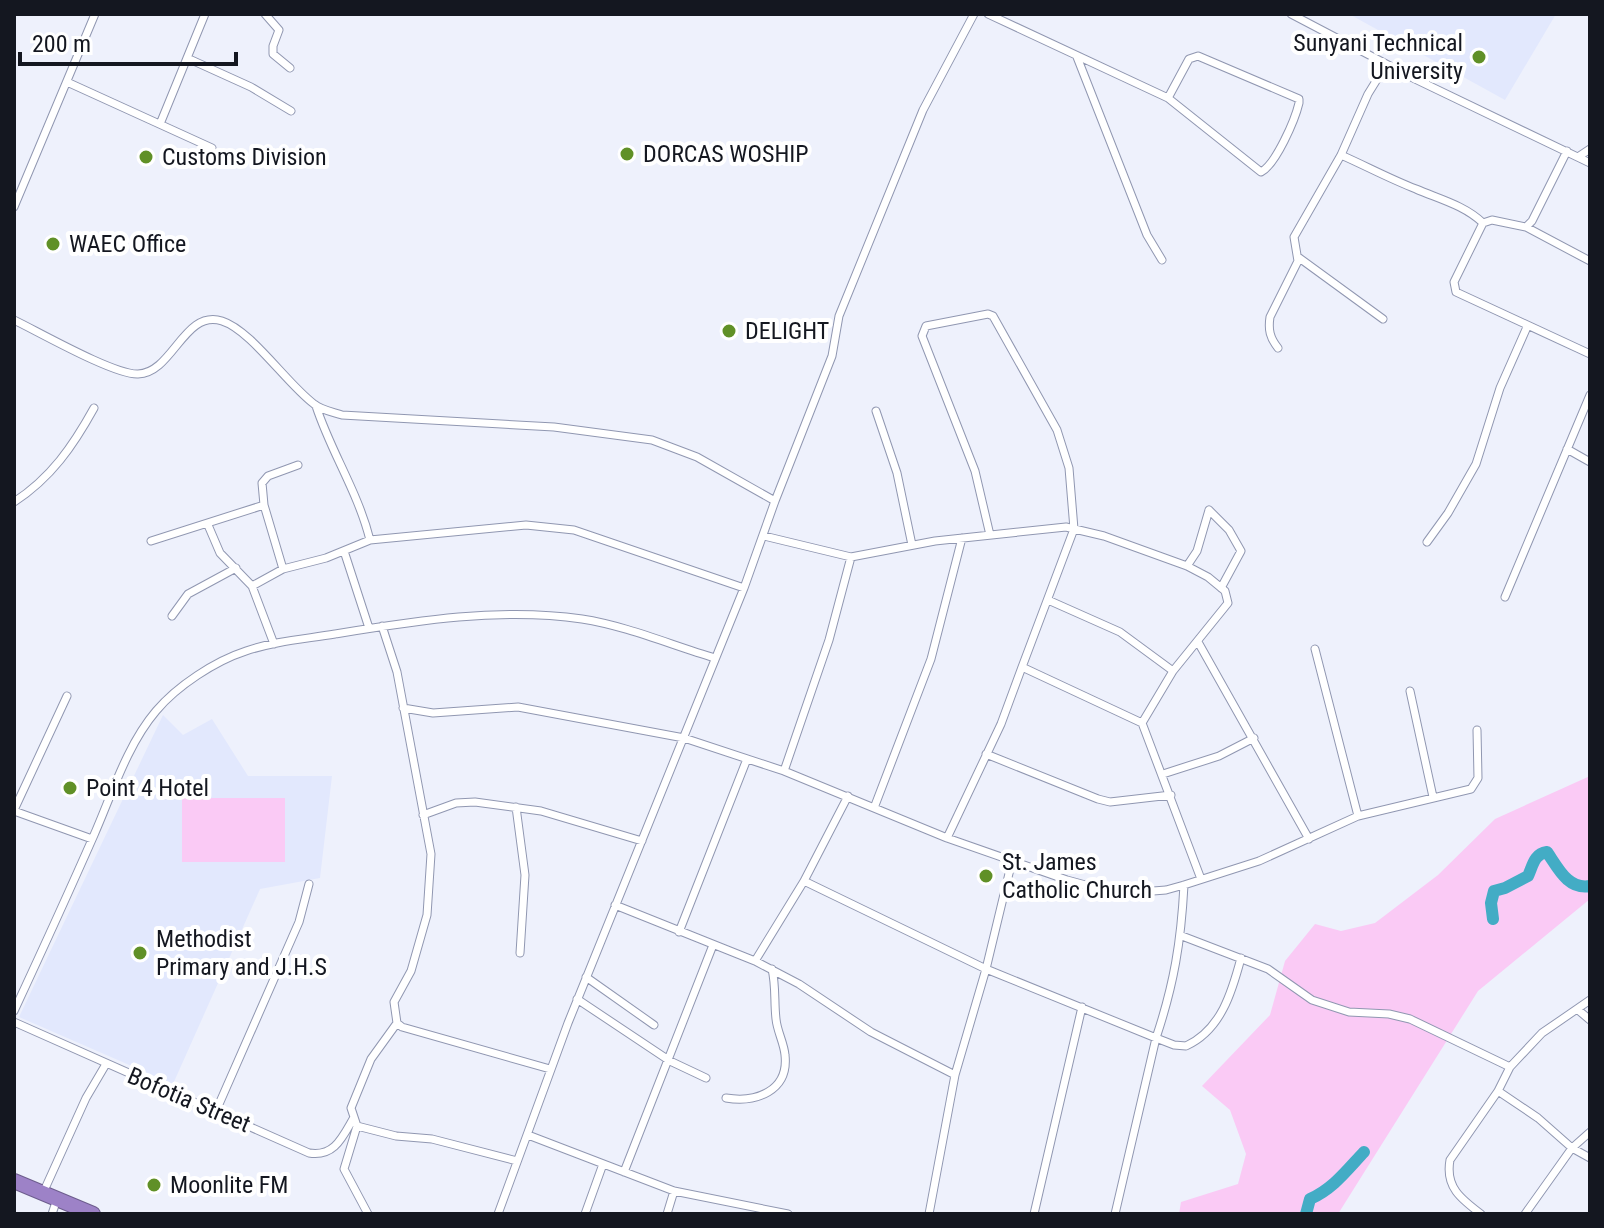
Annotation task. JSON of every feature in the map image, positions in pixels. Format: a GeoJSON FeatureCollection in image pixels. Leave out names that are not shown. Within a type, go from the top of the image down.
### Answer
{"type":"FeatureCollection","features":[{"type":"Feature","properties":{"kind":"highway"},"geometry":{"type":"LineString","coordinates":[[14,1181],[93,1214]]}},
{"type":"Feature","properties":{"kind":"highway"},"geometry":{"type":"LineString","coordinates":[[14,1188],[54,1210],[76,1214]]}},
{"type":"Feature","properties":{"kind":"street"},"geometry":{"type":"LineString","coordinates":[[14,207],[95,14]]}},
{"type":"Feature","properties":{"kind":"street"},"geometry":{"type":"LineString","coordinates":[[160,124],[205,14]]}},
{"type":"Feature","properties":{"kind":"street"},"geometry":{"type":"LineString","coordinates":[[265,14],[279,30],[273,54],[290,68]]}},
{"type":"Feature","properties":{"kind":"street"},"geometry":{"type":"LineString","coordinates":[[498,1214],[577,999],[764,536],[832,356],[839,316],[923,110],[974,14]]}},
{"type":"Feature","properties":{"kind":"street"},"geometry":{"type":"LineString","coordinates":[[988,14],[1168,98],[1261,172],[1268,168],[1276,155],[1299,103],[1299,99],[1198,56],[1189,59],[1168,98]]}},
{"type":"Feature","properties":{"kind":"street"},"geometry":{"type":"LineString","coordinates":[[1291,14],[1386,65],[1590,163]]}},
{"type":"Feature","properties":{"kind":"street"},"geometry":{"type":"LineString","coordinates":[[1077,57],[1147,235],[1162,260]]}},
{"type":"Feature","properties":{"kind":"street"},"geometry":{"type":"LineString","coordinates":[[187,58],[251,87],[291,111]]}},
{"type":"Feature","properties":{"kind":"street"},"geometry":{"type":"LineString","coordinates":[[1278,348],[1269,334],[1270,317],[1293,271],[1297,257],[1294,237],[1341,155],[1368,94],[1386,65]]}},
{"type":"Feature","properties":{"kind":"street"},"geometry":{"type":"LineString","coordinates":[[67,82],[212,148]]}},
{"type":"Feature","properties":{"kind":"street"},"geometry":{"type":"LineString","coordinates":[[1578,157],[1590,149]]}},
{"type":"Feature","properties":{"kind":"street"},"geometry":{"type":"LineString","coordinates":[[1526,227],[1567,151]]}},
{"type":"Feature","properties":{"kind":"street"},"geometry":{"type":"LineString","coordinates":[[1341,155],[1454,204],[1483,223]]}},
{"type":"Feature","properties":{"kind":"street"},"geometry":{"type":"LineString","coordinates":[[1590,261],[1526,227],[1492,220],[1483,223],[1454,282],[1456,292],[1590,354]]}},
{"type":"Feature","properties":{"kind":"street"},"geometry":{"type":"LineString","coordinates":[[1297,257],[1383,319]]}},
{"type":"Feature","properties":{"kind":"street"},"geometry":{"type":"LineString","coordinates":[[947,838],[1022,667],[1074,529],[1069,468],[1061,440],[993,316],[988,314],[926,326],[922,336],[975,471],[990,535]]}},
{"type":"Feature","properties":{"kind":"street"},"geometry":{"type":"LineString","coordinates":[[14,320],[109,366],[140,374],[149,372],[163,360],[198,324],[209,320],[224,322],[247,338],[316,406],[342,415],[554,427],[652,440],[697,457],[775,501]]}},
{"type":"Feature","properties":{"kind":"street"},"geometry":{"type":"LineString","coordinates":[[1427,542],[1476,464],[1500,388],[1527,327]]}},
{"type":"Feature","properties":{"kind":"street"},"geometry":{"type":"LineString","coordinates":[[1505,597],[1590,395]]}},
{"type":"Feature","properties":{"kind":"street"},"geometry":{"type":"LineString","coordinates":[[316,406],[325,434],[363,511],[370,540]]}},
{"type":"Feature","properties":{"kind":"street"},"geometry":{"type":"LineString","coordinates":[[14,502],[53,471],[80,434],[94,408]]}},
{"type":"Feature","properties":{"kind":"street"},"geometry":{"type":"LineString","coordinates":[[876,411],[897,473],[912,545]]}},
{"type":"Feature","properties":{"kind":"street"},"geometry":{"type":"LineString","coordinates":[[1567,449],[1590,462]]}},
{"type":"Feature","properties":{"kind":"street"},"geometry":{"type":"LineString","coordinates":[[283,569],[261,488],[263,480],[298,465]]}},
{"type":"Feature","properties":{"kind":"street"},"geometry":{"type":"LineString","coordinates":[[151,541],[264,505]]}},
{"type":"Feature","properties":{"kind":"street"},"geometry":{"type":"LineString","coordinates":[[1187,566],[1197,551],[1209,510],[1229,530],[1241,551],[1221,588]]}},
{"type":"Feature","properties":{"kind":"street"},"geometry":{"type":"LineString","coordinates":[[208,525],[220,553],[252,586],[274,644]]}},
{"type":"Feature","properties":{"kind":"street"},"geometry":{"type":"LineString","coordinates":[[252,586],[283,569],[370,540],[486,527],[545,526],[574,530],[744,588]]}},
{"type":"Feature","properties":{"kind":"street"},"geometry":{"type":"LineString","coordinates":[[764,536],[851,557],[912,545],[1061,527],[1104,536],[1187,566],[1228,595],[1227,607],[1173,671],[1142,723]]}},
{"type":"Feature","properties":{"kind":"street"},"geometry":{"type":"LineString","coordinates":[[874,808],[931,659],[962,538]]}},
{"type":"Feature","properties":{"kind":"street"},"geometry":{"type":"LineString","coordinates":[[344,551],[369,628]]}},
{"type":"Feature","properties":{"kind":"street"},"geometry":{"type":"LineString","coordinates":[[784,771],[829,640],[851,557]]}},
{"type":"Feature","properties":{"kind":"street"},"geometry":{"type":"LineString","coordinates":[[172,616],[188,594],[236,568]]}},
{"type":"Feature","properties":{"kind":"street"},"geometry":{"type":"LineString","coordinates":[[1048,600],[1120,632],[1173,671]]}},
{"type":"Feature","properties":{"kind":"street"},"geometry":{"type":"LineString","coordinates":[[14,1011],[132,751],[157,710],[169,697],[224,661],[248,650],[274,644],[382,626],[481,616],[581,619],[715,658]]}},
{"type":"Feature","properties":{"kind":"street"},"geometry":{"type":"LineString","coordinates":[[382,626],[397,672],[431,854],[427,915],[411,971],[394,1002],[397,1023],[550,1069]]}},
{"type":"Feature","properties":{"kind":"street"},"geometry":{"type":"LineString","coordinates":[[1198,642],[1309,839]]}},
{"type":"Feature","properties":{"kind":"street"},"geometry":{"type":"LineString","coordinates":[[1315,649],[1358,816]]}},
{"type":"Feature","properties":{"kind":"street"},"geometry":{"type":"LineString","coordinates":[[1022,667],[1142,723],[1201,879]]}},
{"type":"Feature","properties":{"kind":"street"},"geometry":{"type":"LineString","coordinates":[[1410,691],[1433,797]]}},
{"type":"Feature","properties":{"kind":"street"},"geometry":{"type":"LineString","coordinates":[[67,696],[14,811],[92,839]]}},
{"type":"Feature","properties":{"kind":"street"},"geometry":{"type":"LineString","coordinates":[[403,708],[433,713],[518,707],[684,738],[784,771],[947,838],[1067,880],[1113,891],[1147,892],[1184,885],[1259,861],[1358,816],[1471,789],[1478,778],[1477,730]]}},
{"type":"Feature","properties":{"kind":"street"},"geometry":{"type":"LineString","coordinates":[[1163,774],[1219,756],[1254,738]]}},
{"type":"Feature","properties":{"kind":"street"},"geometry":{"type":"LineString","coordinates":[[986,754],[1110,802],[1171,795]]}},
{"type":"Feature","properties":{"kind":"street"},"geometry":{"type":"LineString","coordinates":[[679,932],[747,759]]}},
{"type":"Feature","properties":{"kind":"street"},"geometry":{"type":"LineString","coordinates":[[755,961],[804,881],[848,796]]}},
{"type":"Feature","properties":{"kind":"street"},"geometry":{"type":"LineString","coordinates":[[423,815],[465,802],[516,807],[599,826],[642,841]]}},
{"type":"Feature","properties":{"kind":"street"},"geometry":{"type":"LineString","coordinates":[[516,807],[525,875],[520,953]]}},
{"type":"Feature","properties":{"kind":"street"},"geometry":{"type":"LineString","coordinates":[[929,1214],[955,1075],[986,969],[1012,861]]}},
{"type":"Feature","properties":{"kind":"street"},"geometry":{"type":"LineString","coordinates":[[804,881],[986,969],[1174,1045],[1186,1046],[1206,1032],[1222,1013],[1232,992],[1241,958]]}},
{"type":"Feature","properties":{"kind":"street"},"geometry":{"type":"LineString","coordinates":[[216,1111],[299,922],[309,884]]}},
{"type":"Feature","properties":{"kind":"street"},"geometry":{"type":"LineString","coordinates":[[1115,1214],[1156,1038],[1169,999],[1182,936],[1184,885]]}},
{"type":"Feature","properties":{"kind":"street"},"geometry":{"type":"LineString","coordinates":[[615,905],[772,969],[871,1032],[955,1075]]}},
{"type":"Feature","properties":{"kind":"street"},"geometry":{"type":"LineString","coordinates":[[1182,936],[1268,969],[1312,1000],[1349,1012],[1389,1014],[1410,1019],[1510,1067]]}},
{"type":"Feature","properties":{"kind":"street"},"geometry":{"type":"LineString","coordinates":[[624,1172],[713,945]]}},
{"type":"Feature","properties":{"kind":"street"},"geometry":{"type":"LineString","coordinates":[[726,1098],[742,1101],[759,1098],[780,1084],[785,1072],[772,969]]}},
{"type":"Feature","properties":{"kind":"street"},"geometry":{"type":"LineString","coordinates":[[586,977],[654,1025]]}},
{"type":"Feature","properties":{"kind":"street"},"geometry":{"type":"LineString","coordinates":[[577,999],[670,1061],[706,1078]]}},
{"type":"Feature","properties":{"kind":"street"},"geometry":{"type":"LineString","coordinates":[[1481,1214],[1458,1197],[1448,1172],[1450,1160],[1498,1091],[1510,1067],[1542,1033],[1590,1000]]}},
{"type":"Feature","properties":{"kind":"street"},"geometry":{"type":"LineString","coordinates":[[1034,1214],[1082,1007]]}},
{"type":"Feature","properties":{"kind":"street"},"geometry":{"type":"LineString","coordinates":[[1577,1009],[1590,1020]]}},
{"type":"Feature","properties":{"kind":"street","name":"Bofotia Street"},"geometry":{"type":"LineString","coordinates":[[14,1022],[309,1153],[321,1155],[341,1140],[355,1122]]}},
{"type":"Feature","properties":{"kind":"street"},"geometry":{"type":"LineString","coordinates":[[368,1214],[344,1169],[355,1122],[351,1108],[367,1068],[380,1044],[397,1023]]}},
{"type":"Feature","properties":{"kind":"street"},"geometry":{"type":"LineString","coordinates":[[43,1193],[79,1111],[106,1064]]}},
{"type":"Feature","properties":{"kind":"street"},"geometry":{"type":"LineString","coordinates":[[1498,1091],[1538,1118],[1572,1148],[1590,1158]]}},
{"type":"Feature","properties":{"kind":"street"},"geometry":{"type":"LineString","coordinates":[[355,1122],[396,1136],[432,1139],[517,1161]]}},
{"type":"Feature","properties":{"kind":"street"},"geometry":{"type":"LineString","coordinates":[[1525,1214],[1572,1148],[1590,1132]]}},
{"type":"Feature","properties":{"kind":"street"},"geometry":{"type":"LineString","coordinates":[[528,1135],[674,1191],[751,1210],[788,1214]]}},
{"type":"Feature","properties":{"kind":"street"},"geometry":{"type":"LineString","coordinates":[[585,1214],[603,1164]]}},
{"type":"Feature","properties":{"kind":"street"},"geometry":{"type":"LineString","coordinates":[[667,1214],[674,1191]]}},
{"type":"Feature","properties":{"kind":"shaded area","name":"Sunyani Technical University"},"geometry":{"type":"Polygon","coordinates":[[[1349,14],[1556,14],[1505,100],[1349,14]]]}},
{"type":"Feature","properties":{"kind":"shaded area","name":"Methodist Primary and J.H.S"},"geometry":{"type":"Polygon","coordinates":[[[163,715],[183,735],[212,719],[248,776],[332,776],[320,878],[260,889],[173,1084],[19,1017],[163,715]]]}},
{"type":"Feature","properties":{"kind":"shaded area"},"geometry":{"type":"Polygon","coordinates":[[[1590,776],[1590,899],[1478,991],[1338,1214],[1179,1214],[1181,1202],[1238,1184],[1246,1154],[1230,1110],[1202,1086],[1270,1015],[1285,961],[1315,924],[1341,931],[1375,923],[1438,875],[1495,819],[1590,776]]]}},
{"type":"Feature","properties":{"kind":"shaded area"},"geometry":{"type":"Polygon","coordinates":[[[182,798],[285,798],[285,862],[182,862],[182,798]]]}},
{"type":"Feature","properties":{"kind":"waterway"},"geometry":{"type":"LineString","coordinates":[[1493,919],[1491,903],[1494,891],[1528,876],[1534,861],[1543,853],[1547,852],[1570,881],[1576,885],[1590,886]]}},
{"type":"Feature","properties":{"kind":"waterway"},"geometry":{"type":"LineString","coordinates":[[1306,1214],[1310,1199],[1333,1184],[1364,1152]]}},
{"type":"Feature","properties":{"kind":"place","name":"Sunyani Technical University"},"geometry":{"type":"Point","coordinates":[1479,57]}},
{"type":"Feature","properties":{"kind":"place","name":"DORCAS WOSHIP"},"geometry":{"type":"Point","coordinates":[627,154]}},
{"type":"Feature","properties":{"kind":"place","name":"Customs Division"},"geometry":{"type":"Point","coordinates":[146,157]}},
{"type":"Feature","properties":{"kind":"place","name":"WAEC Office"},"geometry":{"type":"Point","coordinates":[53,244]}},
{"type":"Feature","properties":{"kind":"place","name":"DELIGHT"},"geometry":{"type":"Point","coordinates":[729,331]}},
{"type":"Feature","properties":{"kind":"place","name":"Point 4 Hotel"},"geometry":{"type":"Point","coordinates":[70,788]}},
{"type":"Feature","properties":{"kind":"place","name":"St. James Catholic Church"},"geometry":{"type":"Point","coordinates":[986,876]}},
{"type":"Feature","properties":{"kind":"place","name":"Methodist Primary and J.H.S"},"geometry":{"type":"Point","coordinates":[140,953]}},
{"type":"Feature","properties":{"kind":"place","name":"Moonlite FM"},"geometry":{"type":"Point","coordinates":[154,1185]}}]}
